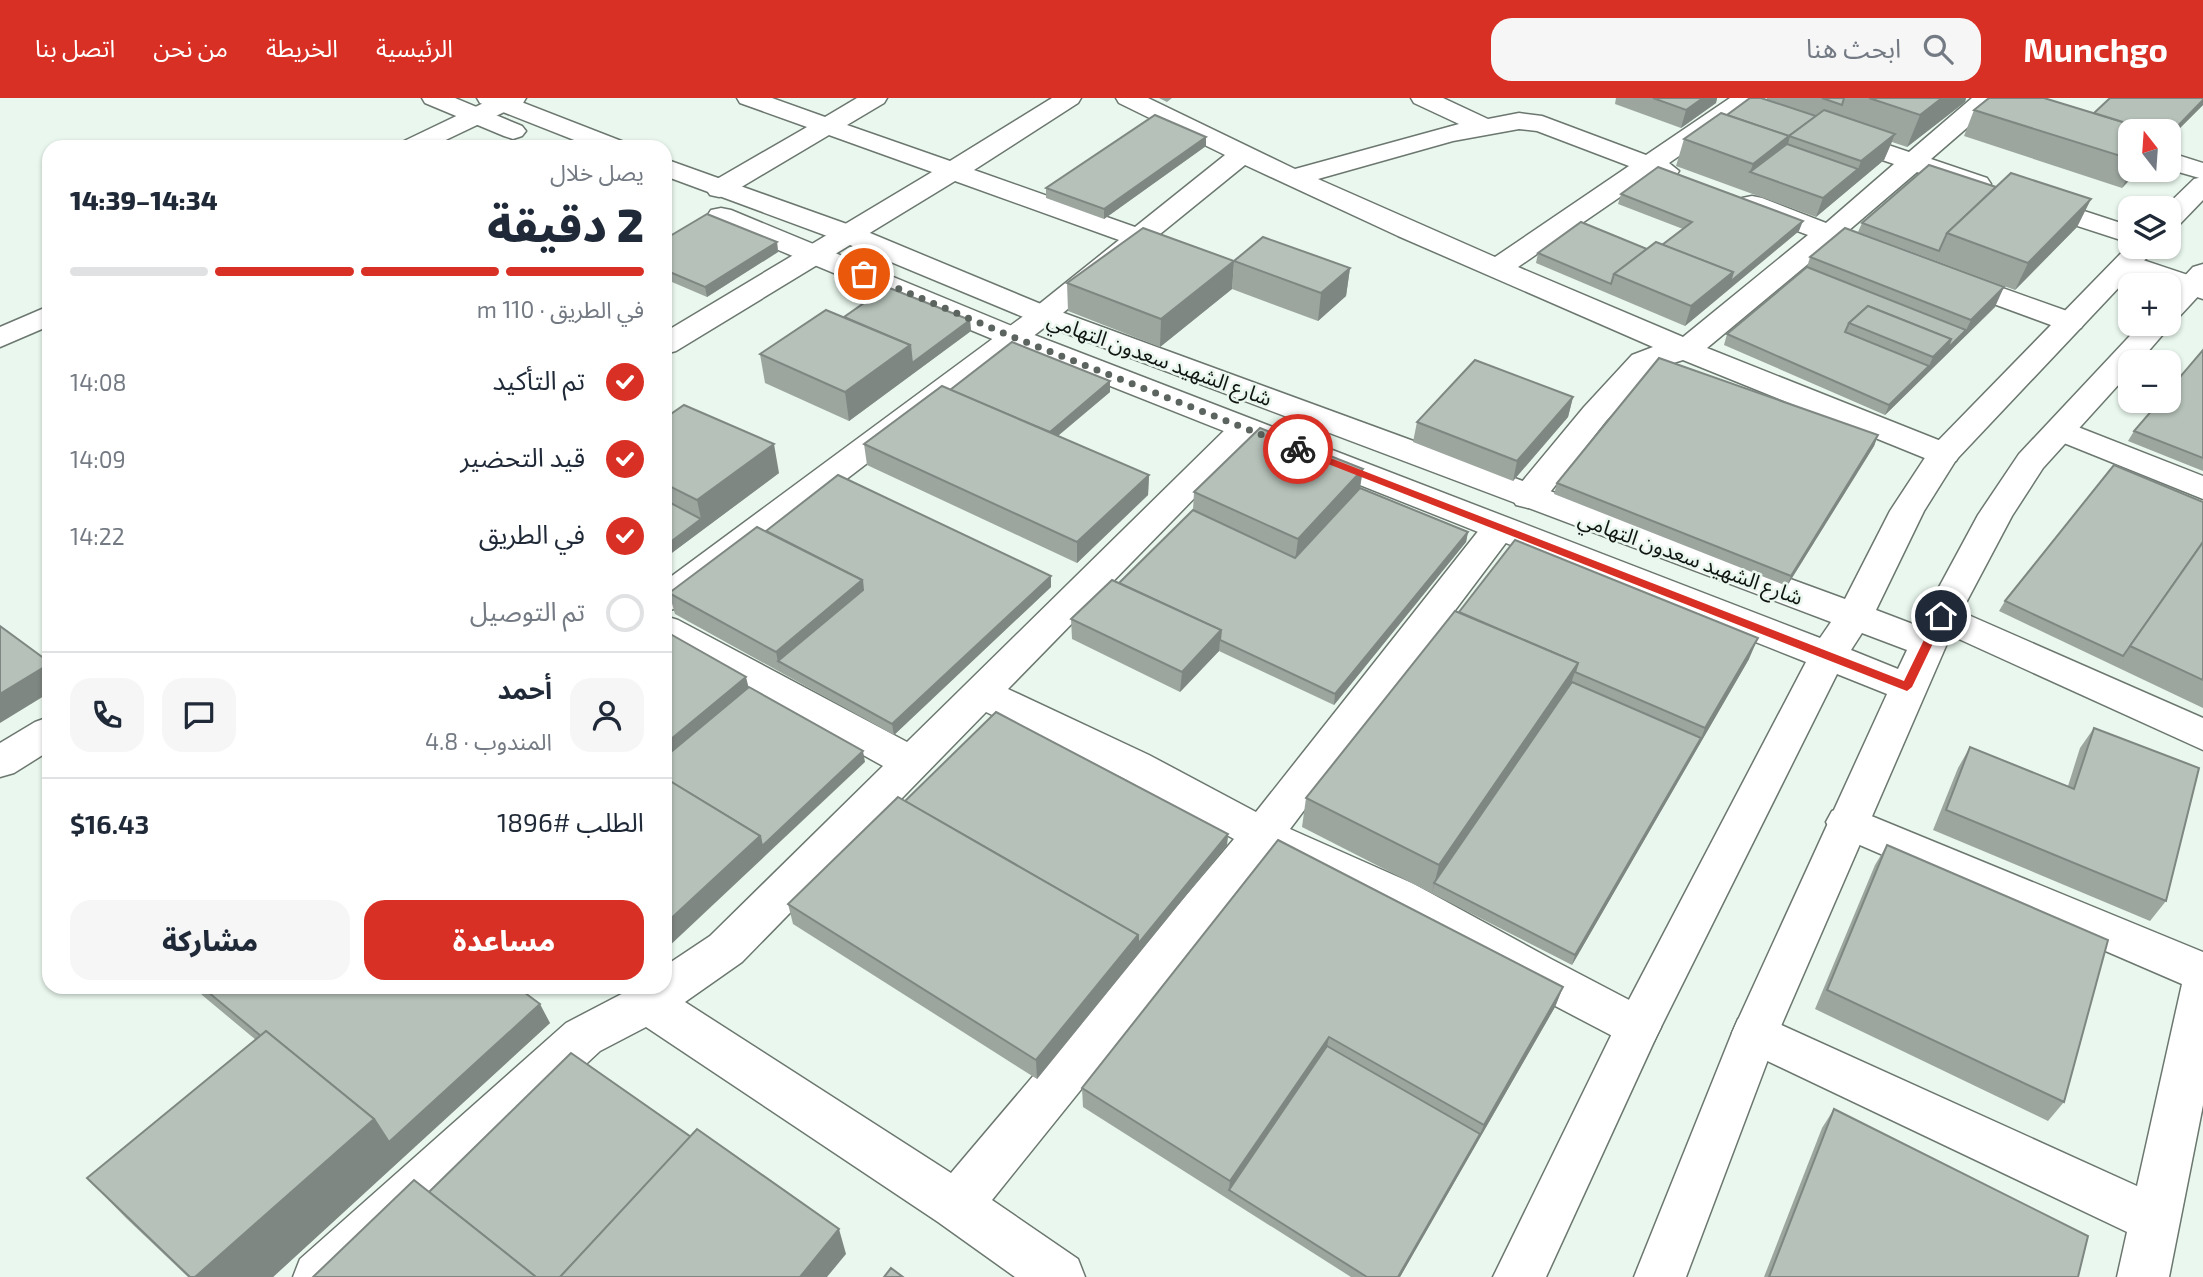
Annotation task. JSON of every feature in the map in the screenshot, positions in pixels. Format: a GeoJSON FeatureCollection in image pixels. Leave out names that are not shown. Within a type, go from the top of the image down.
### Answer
{"type":"FeatureCollection","features":[{"type":"Feature","properties":{"kind":"street"},"geometry":{"type":"LineString","coordinates":[[434,98],[496,104],[596,140]]}},
{"type":"Feature","properties":{"kind":"street"},"geometry":{"type":"LineString","coordinates":[[749,98],[1137,237]]}},
{"type":"Feature","properties":{"kind":"street"},"geometry":{"type":"LineString","coordinates":[[719,189],[875,98]]}},
{"type":"Feature","properties":{"kind":"street"},"geometry":{"type":"LineString","coordinates":[[672,341],[814,252],[956,172],[1069,98]]}},
{"type":"Feature","properties":{"kind":"street"},"geometry":{"type":"LineString","coordinates":[[1128,98],[1293,178],[1498,268],[1686,350],[1944,454]]}},
{"type":"Feature","properties":{"kind":"street"},"geometry":{"type":"LineString","coordinates":[[1423,98],[1485,127]]}},
{"type":"Feature","properties":{"kind":"street"},"geometry":{"type":"LineString","coordinates":[[1498,268],[1649,165],[1737,100],[1913,162],[2118,243]]}},
{"type":"Feature","properties":{"kind":"street"},"geometry":{"type":"LineString","coordinates":[[1528,497],[1595,414],[1643,362],[1661,354],[1686,350],[1987,103]]}},
{"type":"Feature","properties":{"kind":"street"},"geometry":{"type":"LineString","coordinates":[[425,140],[496,104]]}},
{"type":"Feature","properties":{"kind":"street"},"geometry":{"type":"LineString","coordinates":[[496,104],[543,140]]}},
{"type":"Feature","properties":{"kind":"street"},"geometry":{"type":"LineString","coordinates":[[1293,178],[1449,134],[1519,121],[1542,124],[1688,180]]}},
{"type":"Feature","properties":{"kind":"street"},"geometry":{"type":"LineString","coordinates":[[672,594],[1043,315],[1244,153]]}},
{"type":"Feature","properties":{"kind":"street"},"geometry":{"type":"LineString","coordinates":[[2181,164],[2203,171]]}},
{"type":"Feature","properties":{"kind":"street","name":"شارع الشهيد سعدون التهامي"},"geometry":{"type":"LineString","coordinates":[[672,170],[848,234],[1043,315],[1528,497],[1854,617],[1935,630],[2203,735]]}},
{"type":"Feature","properties":{"kind":"street"},"geometry":{"type":"LineString","coordinates":[[2181,207],[2203,184]]}},
{"type":"Feature","properties":{"kind":"street"},"geometry":{"type":"LineString","coordinates":[[1727,194],[2070,323]]}},
{"type":"Feature","properties":{"kind":"street","name":"شارع الشهيد سعدون التهامي"},"geometry":{"type":"LineString","coordinates":[[672,197],[814,252],[1013,337],[1907,687]]}},
{"type":"Feature","properties":{"kind":"street"},"geometry":{"type":"LineString","coordinates":[[1519,1277],[1639,1027],[1828,655],[1854,617],[1907,511],[1944,454],[2070,323],[2125,259]]}},
{"type":"Feature","properties":{"kind":"street"},"geometry":{"type":"LineString","coordinates":[[2153,259],[2199,283],[2181,300]]}},
{"type":"Feature","properties":{"kind":"street"},"geometry":{"type":"LineString","coordinates":[[0,338],[42,318]]}},
{"type":"Feature","properties":{"kind":"street"},"geometry":{"type":"LineString","coordinates":[[1660,1277],[1755,1033],[1907,687],[1935,630],[1996,515],[2031,461],[2146,336]]}},
{"type":"Feature","properties":{"kind":"street"},"geometry":{"type":"LineString","coordinates":[[672,986],[726,949],[1245,428]]}},
{"type":"Feature","properties":{"kind":"street"},"geometry":{"type":"LineString","coordinates":[[2060,430],[2203,488]]}},
{"type":"Feature","properties":{"kind":"street"},"geometry":{"type":"LineString","coordinates":[[956,1206],[1262,835],[1499,528]]}},
{"type":"Feature","properties":{"kind":"street"},"geometry":{"type":"LineString","coordinates":[[672,633],[913,764]]}},
{"type":"Feature","properties":{"kind":"street"},"geometry":{"type":"LineString","coordinates":[[982,693],[1135,766],[1262,835],[1399,896],[1535,973],[1639,1027]]}},
{"type":"Feature","properties":{"kind":"street"},"geometry":{"type":"LineString","coordinates":[[0,762],[42,736]]}},
{"type":"Feature","properties":{"kind":"street"},"geometry":{"type":"LineString","coordinates":[[1847,822],[2203,972]]}},
{"type":"Feature","properties":{"kind":"street"},"geometry":{"type":"LineString","coordinates":[[2143,1277],[2203,988]]}},
{"type":"Feature","properties":{"kind":"street"},"geometry":{"type":"LineString","coordinates":[[319,1277],[583,1037],[661,994]]}},
{"type":"Feature","properties":{"kind":"street"},"geometry":{"type":"LineString","coordinates":[[648,1003],[1059,1277]]}},
{"type":"Feature","properties":{"kind":"street"},"geometry":{"type":"LineString","coordinates":[[1755,1033],[2156,1220]]}},
{"type":"Feature","properties":{"kind":"building"},"geometry":{"type":"Polygon","coordinates":[[[1653,98],[1703,98],[1686,110],[1653,98]]]}},
{"type":"Feature","properties":{"kind":"building"},"geometry":{"type":"Polygon","coordinates":[[[1750,98],[1761,98],[1816,116],[1789,136],[1727,115],[1750,98]]]}},
{"type":"Feature","properties":{"kind":"building"},"geometry":{"type":"Polygon","coordinates":[[[1822,98],[1844,98],[1842,105],[1822,98]]]}},
{"type":"Feature","properties":{"kind":"building"},"geometry":{"type":"Polygon","coordinates":[[[1869,98],[1942,98],[1920,115],[1869,98]]]}},
{"type":"Feature","properties":{"kind":"building"},"geometry":{"type":"Polygon","coordinates":[[[1989,98],[2044,98],[2118,121],[2118,155],[1974,110],[1989,98]]]}},
{"type":"Feature","properties":{"kind":"building"},"geometry":{"type":"Polygon","coordinates":[[[2110,98],[2203,98],[2181,123],[2181,119],[2118,120],[2094,113],[2110,98]]]}},
{"type":"Feature","properties":{"kind":"building"},"geometry":{"type":"Polygon","coordinates":[[[1824,110],[1895,134],[1861,161],[1789,136],[1824,110]]]}},
{"type":"Feature","properties":{"kind":"building"},"geometry":{"type":"Polygon","coordinates":[[[1721,113],[1789,136],[1753,164],[1684,139],[1721,113]]]}},
{"type":"Feature","properties":{"kind":"building"},"geometry":{"type":"Polygon","coordinates":[[[1155,115],[1206,137],[1104,209],[1046,188],[1155,115]]]}},
{"type":"Feature","properties":{"kind":"building"},"geometry":{"type":"Polygon","coordinates":[[[1787,144],[1858,169],[1823,198],[1750,172],[1787,144]]]}},
{"type":"Feature","properties":{"kind":"building"},"geometry":{"type":"Polygon","coordinates":[[[1929,165],[1996,187],[1947,233],[1939,251],[1862,223],[1929,165]]]}},
{"type":"Feature","properties":{"kind":"building"},"geometry":{"type":"Polygon","coordinates":[[[1658,167],[1803,221],[1730,282],[1733,272],[1662,245],[1692,222],[1621,194],[1658,167]]]}},
{"type":"Feature","properties":{"kind":"building"},"geometry":{"type":"Polygon","coordinates":[[[2011,173],[2091,199],[2028,263],[1947,233],[2011,173]]]}},
{"type":"Feature","properties":{"kind":"building"},"geometry":{"type":"Polygon","coordinates":[[[707,214],[777,242],[705,287],[672,273],[672,235],[707,214]]]}},
{"type":"Feature","properties":{"kind":"building"},"geometry":{"type":"Polygon","coordinates":[[[1581,222],[1647,249],[1614,274],[1611,284],[1538,253],[1581,222]]]}},
{"type":"Feature","properties":{"kind":"building"},"geometry":{"type":"Polygon","coordinates":[[[1143,228],[1234,261],[1161,319],[1067,283],[1143,228]]]}},
{"type":"Feature","properties":{"kind":"building"},"geometry":{"type":"Polygon","coordinates":[[[1845,228],[2004,287],[1971,320],[1810,257],[1845,228]]]}},
{"type":"Feature","properties":{"kind":"building"},"geometry":{"type":"Polygon","coordinates":[[[1263,237],[1350,268],[1321,293],[1234,261],[1263,237]]]}},
{"type":"Feature","properties":{"kind":"building"},"geometry":{"type":"Polygon","coordinates":[[[1656,242],[1733,272],[1691,306],[1614,274],[1656,242]]]}},
{"type":"Feature","properties":{"kind":"building"},"geometry":{"type":"Polygon","coordinates":[[[1807,267],[1966,330],[1947,349],[1951,339],[1868,306],[1849,323],[1845,332],[1929,366],[1889,405],[1727,334],[1807,267]]]}},
{"type":"Feature","properties":{"kind":"building"},"geometry":{"type":"Polygon","coordinates":[[[887,287],[970,320],[912,363],[910,345],[844,317],[887,287]]]}},
{"type":"Feature","properties":{"kind":"building"},"geometry":{"type":"Polygon","coordinates":[[[1868,306],[1951,339],[1933,357],[1849,323],[1868,306]]]}},
{"type":"Feature","properties":{"kind":"building"},"geometry":{"type":"Polygon","coordinates":[[[826,310],[910,345],[845,392],[760,354],[826,310]]]}},
{"type":"Feature","properties":{"kind":"building"},"geometry":{"type":"Polygon","coordinates":[[[1012,342],[1110,381],[1050,432],[950,390],[1012,342]]]}},
{"type":"Feature","properties":{"kind":"building"},"geometry":{"type":"Polygon","coordinates":[[[2203,350],[2203,458],[2134,431],[2150,413],[2181,413],[2181,376],[2203,350]]]}},
{"type":"Feature","properties":{"kind":"building"},"geometry":{"type":"Polygon","coordinates":[[[1659,358],[1878,435],[1791,576],[1557,483],[1659,358]]]}},
{"type":"Feature","properties":{"kind":"building"},"geometry":{"type":"Polygon","coordinates":[[[1475,360],[1573,397],[1517,461],[1417,422],[1475,360]]]}},
{"type":"Feature","properties":{"kind":"building"},"geometry":{"type":"Polygon","coordinates":[[[942,386],[1149,475],[1077,542],[864,444],[942,386]]]}},
{"type":"Feature","properties":{"kind":"building"},"geometry":{"type":"Polygon","coordinates":[[[684,405],[774,444],[697,500],[672,488],[672,413],[684,405]]]}},
{"type":"Feature","properties":{"kind":"building"},"geometry":{"type":"Polygon","coordinates":[[[1260,428],[1363,469],[1298,539],[1194,492],[1260,428]]]}},
{"type":"Feature","properties":{"kind":"building"},"geometry":{"type":"Polygon","coordinates":[[[2114,465],[2203,502],[2203,542],[2123,656],[2005,601],[2114,465]]]}},
{"type":"Feature","properties":{"kind":"building"},"geometry":{"type":"Polygon","coordinates":[[[838,475],[1051,576],[892,724],[778,661],[863,590],[862,580],[766,531],[838,475]]]}},
{"type":"Feature","properties":{"kind":"building"},"geometry":{"type":"Polygon","coordinates":[[[1360,488],[1468,532],[1335,694],[1220,640],[1221,630],[1119,583],[1193,510],[1295,558],[1360,488]]]}},
{"type":"Feature","properties":{"kind":"building"},"geometry":{"type":"Polygon","coordinates":[[[672,504],[701,519],[672,541],[672,504]]]}},
{"type":"Feature","properties":{"kind":"building"},"geometry":{"type":"Polygon","coordinates":[[[757,527],[862,580],[776,652],[672,595],[672,591],[757,527]]]}},
{"type":"Feature","properties":{"kind":"building"},"geometry":{"type":"Polygon","coordinates":[[[1515,540],[1758,638],[1705,728],[1575,672],[1578,663],[1459,612],[1515,540]]]}},
{"type":"Feature","properties":{"kind":"building"},"geometry":{"type":"Polygon","coordinates":[[[2203,542],[2203,680],[2130,646],[2203,542]]]}},
{"type":"Feature","properties":{"kind":"building"},"geometry":{"type":"Polygon","coordinates":[[[1112,580],[1221,630],[1182,672],[1071,619],[1112,580]]]}},
{"type":"Feature","properties":{"kind":"building"},"geometry":{"type":"Polygon","coordinates":[[[1455,611],[1578,663],[1439,865],[1306,798],[1455,611]]]}},
{"type":"Feature","properties":{"kind":"building"},"geometry":{"type":"Polygon","coordinates":[[[0,626],[42,657],[42,668],[0,694],[0,626]]]}},
{"type":"Feature","properties":{"kind":"building"},"geometry":{"type":"Polygon","coordinates":[[[672,635],[746,677],[672,738],[672,635]]]}},
{"type":"Feature","properties":{"kind":"building"},"geometry":{"type":"Polygon","coordinates":[[[1572,682],[1701,738],[1575,955],[1434,883],[1572,682]]]}},
{"type":"Feature","properties":{"kind":"building"},"geometry":{"type":"Polygon","coordinates":[[[749,687],[863,751],[762,846],[760,836],[672,782],[672,751],[749,687]]]}},
{"type":"Feature","properties":{"kind":"building"},"geometry":{"type":"Polygon","coordinates":[[[996,712],[1228,834],[1138,944],[1138,935],[905,801],[996,712]]]}},
{"type":"Feature","properties":{"kind":"building"},"geometry":{"type":"Polygon","coordinates":[[[2094,728],[2199,768],[2166,901],[1946,810],[1970,747],[2074,789],[2094,728]]]}},
{"type":"Feature","properties":{"kind":"building"},"geometry":{"type":"Polygon","coordinates":[[[672,782],[760,836],[672,918],[672,782]]]}},
{"type":"Feature","properties":{"kind":"building"},"geometry":{"type":"Polygon","coordinates":[[[898,797],[1138,935],[1036,1060],[788,904],[898,797]]]}},
{"type":"Feature","properties":{"kind":"building"},"geometry":{"type":"Polygon","coordinates":[[[1278,840],[1563,987],[1484,1125],[1329,1037],[1230,1181],[1082,1088],[1278,840]]]}},
{"type":"Feature","properties":{"kind":"building"},"geometry":{"type":"Polygon","coordinates":[[[1887,845],[2108,940],[2064,1102],[1827,990],[1887,845]]]}},
{"type":"Feature","properties":{"kind":"building"},"geometry":{"type":"Polygon","coordinates":[[[210,994],[526,994],[540,1004],[389,1142],[374,1119],[266,1031],[261,1036],[210,994]]]}},
{"type":"Feature","properties":{"kind":"building"},"geometry":{"type":"Polygon","coordinates":[[[266,1031],[374,1119],[195,1277],[190,1277],[87,1178],[266,1031]]]}},
{"type":"Feature","properties":{"kind":"building"},"geometry":{"type":"Polygon","coordinates":[[[1327,1046],[1480,1134],[1398,1277],[1367,1277],[1229,1190],[1327,1046]]]}},
{"type":"Feature","properties":{"kind":"building"},"geometry":{"type":"Polygon","coordinates":[[[571,1053],[691,1137],[560,1277],[536,1277],[429,1192],[571,1053]]]}},
{"type":"Feature","properties":{"kind":"building"},"geometry":{"type":"Polygon","coordinates":[[[1834,1109],[2088,1236],[2078,1277],[1769,1277],[1834,1109]]]}},
{"type":"Feature","properties":{"kind":"building"},"geometry":{"type":"Polygon","coordinates":[[[697,1129],[839,1229],[800,1277],[560,1277],[697,1129]]]}},
{"type":"Feature","properties":{"kind":"building"},"geometry":{"type":"Polygon","coordinates":[[[414,1180],[536,1277],[313,1277],[414,1180]]]}},
{"type":"Feature","properties":{"kind":"building"},"geometry":{"type":"Polygon","coordinates":[[[891,1268],[903,1277],[884,1277],[891,1268]]]}},
{"type":"Feature","properties":{"kind":"way so far"},"geometry":{"type":"LineString","coordinates":[[864,274],[1013,337],[1298,449]]}},
{"type":"Feature","properties":{"kind":"route"},"geometry":{"type":"LineString","coordinates":[[1298,449],[1907,687],[1941,616]]}}]}
